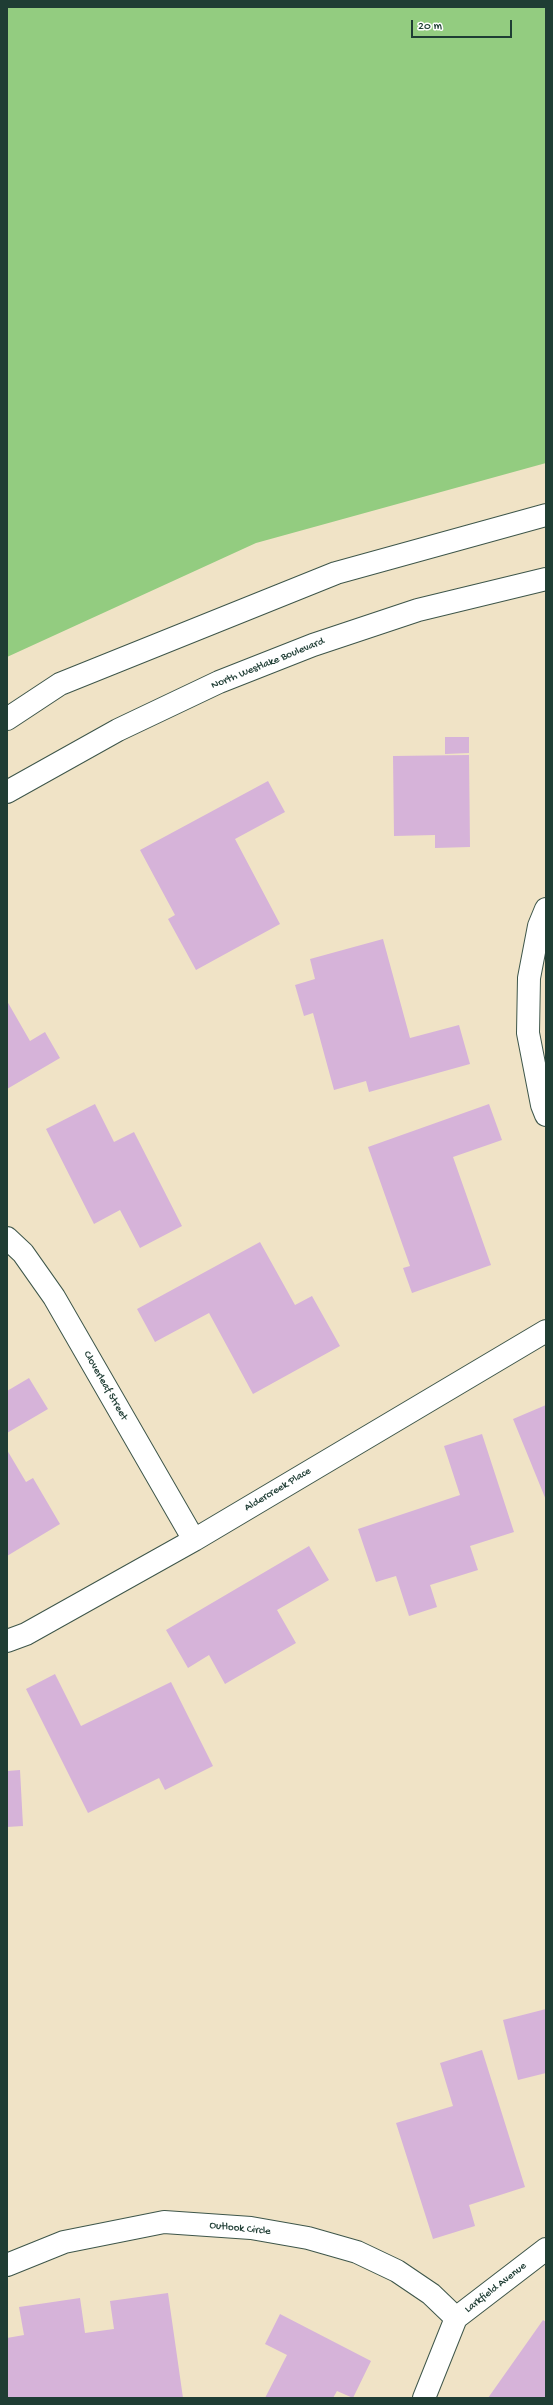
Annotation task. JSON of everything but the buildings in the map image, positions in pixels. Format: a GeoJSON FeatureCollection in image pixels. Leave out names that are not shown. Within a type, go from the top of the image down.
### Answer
{"type":"FeatureCollection","features":[{"type":"Feature","properties":{"kind":"street"},"geometry":{"type":"LineString","coordinates":[[7,719],[60,684],[336,573],[546,515]]}},
{"type":"Feature","properties":{"kind":"street","name":"North Westlake Boulevard"},"geometry":{"type":"LineString","coordinates":[[7,792],[118,730],[218,682],[298,651],[418,610],[546,579]]}},
{"type":"Feature","properties":{"kind":"street"},"geometry":{"type":"LineString","coordinates":[[546,909],[539,926],[529,978],[528,1033],[542,1105],[546,1115]]}},
{"type":"Feature","properties":{"kind":"street","name":"Cloverleaf Street"},"geometry":{"type":"LineString","coordinates":[[7,1238],[23,1253],[54,1297],[194,1540]]}},
{"type":"Feature","properties":{"kind":"street","name":"Aldercreek Place"},"geometry":{"type":"LineString","coordinates":[[7,1641],[26,1634],[194,1540],[546,1331]]}},
{"type":"Feature","properties":{"kind":"street","name":"Outlook Circle"},"geometry":{"type":"LineString","coordinates":[[7,2265],[64,2242],[164,2222],[251,2228],[308,2238],[357,2252],[397,2271],[431,2294],[456,2318]]}},
{"type":"Feature","properties":{"kind":"street","name":"Larkfield Avenue"},"geometry":{"type":"LineString","coordinates":[[424,2398],[456,2318],[546,2249]]}},
{"type":"Feature","properties":{"kind":"green space"},"geometry":{"type":"Polygon","coordinates":[[[7,7],[546,7],[546,463],[256,543],[7,657],[7,7]]]}}]}
